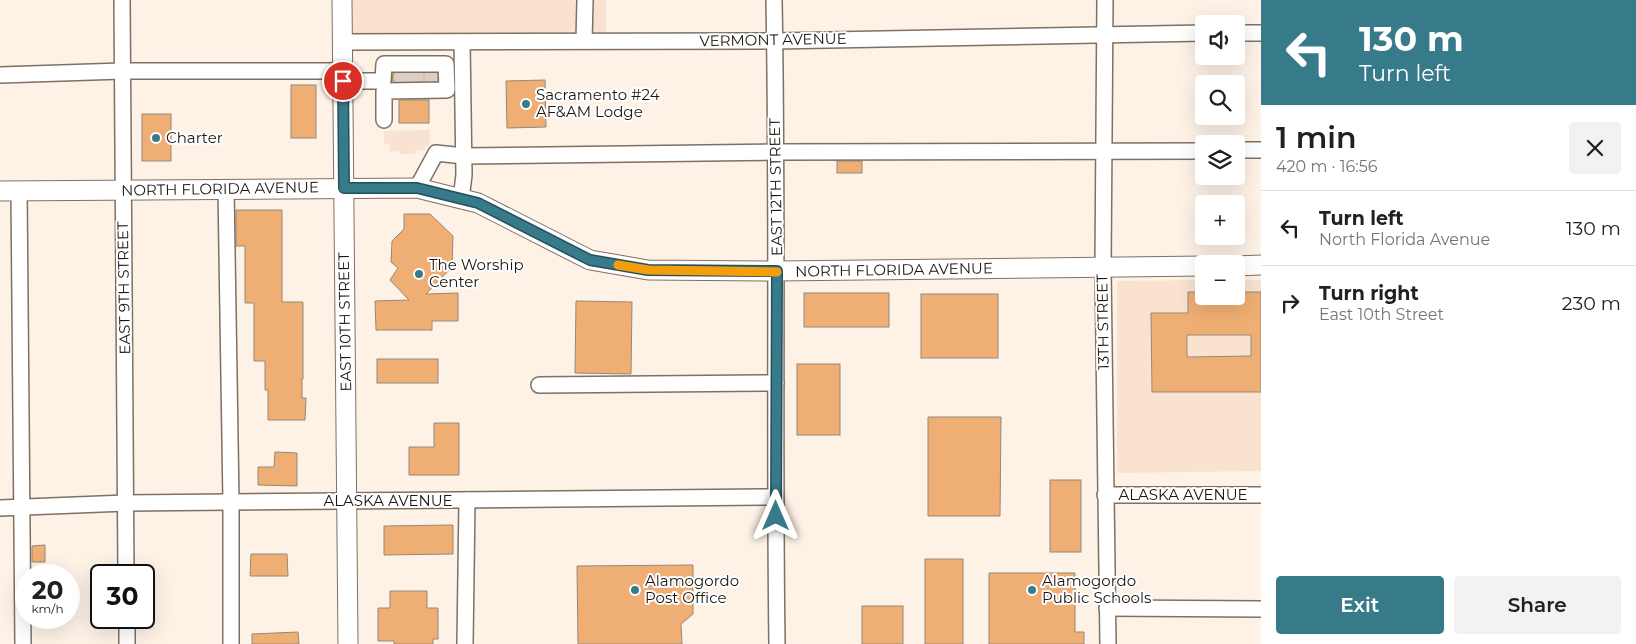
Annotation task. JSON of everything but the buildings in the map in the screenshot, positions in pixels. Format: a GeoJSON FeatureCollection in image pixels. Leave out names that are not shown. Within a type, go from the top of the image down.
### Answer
{"type":"FeatureCollection","features":[{"type":"Feature","properties":{"kind":"main road","name":"EAST 10TH STREET"},"geometry":{"type":"LineString","coordinates":[[342,0],[348,644]]}},
{"type":"Feature","properties":{"kind":"main road","name":"NORTH FLORIDA AVENUE"},"geometry":{"type":"LineString","coordinates":[[0,191],[417,188],[478,203],[590,260],[648,270],[777,271],[1195,266]]}},
{"type":"Feature","properties":{"kind":"main road"},"geometry":{"type":"LineString","coordinates":[[1245,266],[1261,265]]}},
{"type":"Feature","properties":{"kind":"street","name":"EAST 9TH STREET"},"geometry":{"type":"LineString","coordinates":[[122,0],[126,564]]}},
{"type":"Feature","properties":{"kind":"street"},"geometry":{"type":"LineString","coordinates":[[584,41],[585,0]]}},
{"type":"Feature","properties":{"kind":"street","name":"EAST 12TH STREET"},"geometry":{"type":"LineString","coordinates":[[774,0],[777,271],[775,497],[777,644]]}},
{"type":"Feature","properties":{"kind":"street","name":"13TH STREET"},"geometry":{"type":"LineString","coordinates":[[1105,0],[1102,268],[1108,644]]}},
{"type":"Feature","properties":{"kind":"street","name":"VERMONT AVENUE"},"geometry":{"type":"LineString","coordinates":[[343,42],[775,41],[1195,33]]}},
{"type":"Feature","properties":{"kind":"street"},"geometry":{"type":"LineString","coordinates":[[1245,33],[1261,33]]}},
{"type":"Feature","properties":{"kind":"street"},"geometry":{"type":"LineString","coordinates":[[393,42],[419,75],[447,90]]}},
{"type":"Feature","properties":{"kind":"street"},"geometry":{"type":"LineString","coordinates":[[419,75],[441,42]]}},
{"type":"Feature","properties":{"kind":"street"},"geometry":{"type":"LineString","coordinates":[[461,198],[464,175],[462,42]]}},
{"type":"Feature","properties":{"kind":"street"},"geometry":{"type":"LineString","coordinates":[[0,75],[122,72],[343,76],[383,86],[462,63]]}},
{"type":"Feature","properties":{"kind":"street"},"geometry":{"type":"LineString","coordinates":[[384,120],[384,64],[419,75],[447,90],[463,90]]}},
{"type":"Feature","properties":{"kind":"street"},"geometry":{"type":"LineString","coordinates":[[1245,150],[1261,150]]}},
{"type":"Feature","properties":{"kind":"street"},"geometry":{"type":"LineString","coordinates":[[417,188],[436,153],[464,156],[776,152],[1195,151]]}},
{"type":"Feature","properties":{"kind":"street"},"geometry":{"type":"LineString","coordinates":[[226,189],[232,502],[232,644]]}},
{"type":"Feature","properties":{"kind":"street"},"geometry":{"type":"LineString","coordinates":[[19,190],[20,507],[23,644]]}},
{"type":"Feature","properties":{"kind":"street"},"geometry":{"type":"LineString","coordinates":[[539,385],[776,383]]}},
{"type":"Feature","properties":{"kind":"street","name":"ALASKA AVENUE"},"geometry":{"type":"LineString","coordinates":[[1105,496],[1261,496]]}},
{"type":"Feature","properties":{"kind":"street","name":"ALASKA AVENUE"},"geometry":{"type":"LineString","coordinates":[[0,508],[126,502],[775,497]]}},
{"type":"Feature","properties":{"kind":"street"},"geometry":{"type":"LineString","coordinates":[[465,644],[467,500]]}},
{"type":"Feature","properties":{"kind":"street"},"geometry":{"type":"LineString","coordinates":[[1107,608],[1261,609]]}},
{"type":"Feature","properties":{"kind":"street"},"geometry":{"type":"LineString","coordinates":[[127,629],[127,644]]}},
{"type":"Feature","properties":{"kind":"shaded area"},"geometry":{"type":"Polygon","coordinates":[[[347,0],[606,0],[606,39],[347,38],[347,0]]]}},
{"type":"Feature","properties":{"kind":"shaded area"},"geometry":{"type":"Polygon","coordinates":[[[430,130],[429,146],[425,146],[425,151],[416,150],[415,154],[400,154],[399,151],[390,152],[389,143],[384,144],[384,131],[430,130]]]}},
{"type":"Feature","properties":{"kind":"shaded area"},"geometry":{"type":"Polygon","coordinates":[[[1195,280],[1195,305],[1245,305],[1245,280],[1261,280],[1261,471],[1117,473],[1117,281],[1195,280]]]}},
{"type":"Feature","properties":{"kind":"tunnel"},"geometry":{"type":"LineString","coordinates":[[432,70],[432,85]]}},
{"type":"Feature","properties":{"kind":"tunnel"},"geometry":{"type":"LineString","coordinates":[[402,71],[402,86]]}},
{"type":"Feature","properties":{"kind":"tunnel"},"geometry":{"type":"LineString","coordinates":[[416,71],[416,85]]}},
{"type":"Feature","properties":{"kind":"slow traffic"},"geometry":{"type":"LineString","coordinates":[[618,265],[648,270],[777,272]]}},
{"type":"Feature","properties":{"kind":"place","name":"Sacramento #24 AF&AM Lodge"},"geometry":{"type":"Point","coordinates":[526,104]}},
{"type":"Feature","properties":{"kind":"place","name":"Charter"},"geometry":{"type":"Point","coordinates":[156,138]}},
{"type":"Feature","properties":{"kind":"place","name":"The Worship Center"},"geometry":{"type":"Point","coordinates":[419,274]}},
{"type":"Feature","properties":{"kind":"place","name":"Alamogordo Post Office"},"geometry":{"type":"Point","coordinates":[635,590]}},
{"type":"Feature","properties":{"kind":"place","name":"Alamogordo Public Schools"},"geometry":{"type":"Point","coordinates":[1032,590]}},
{"type":"Feature","properties":{"kind":"route"},"geometry":{"type":"LineString","coordinates":[[343,81],[344,188],[417,188],[478,203],[590,260],[648,270],[777,271],[776,516]]}}]}
